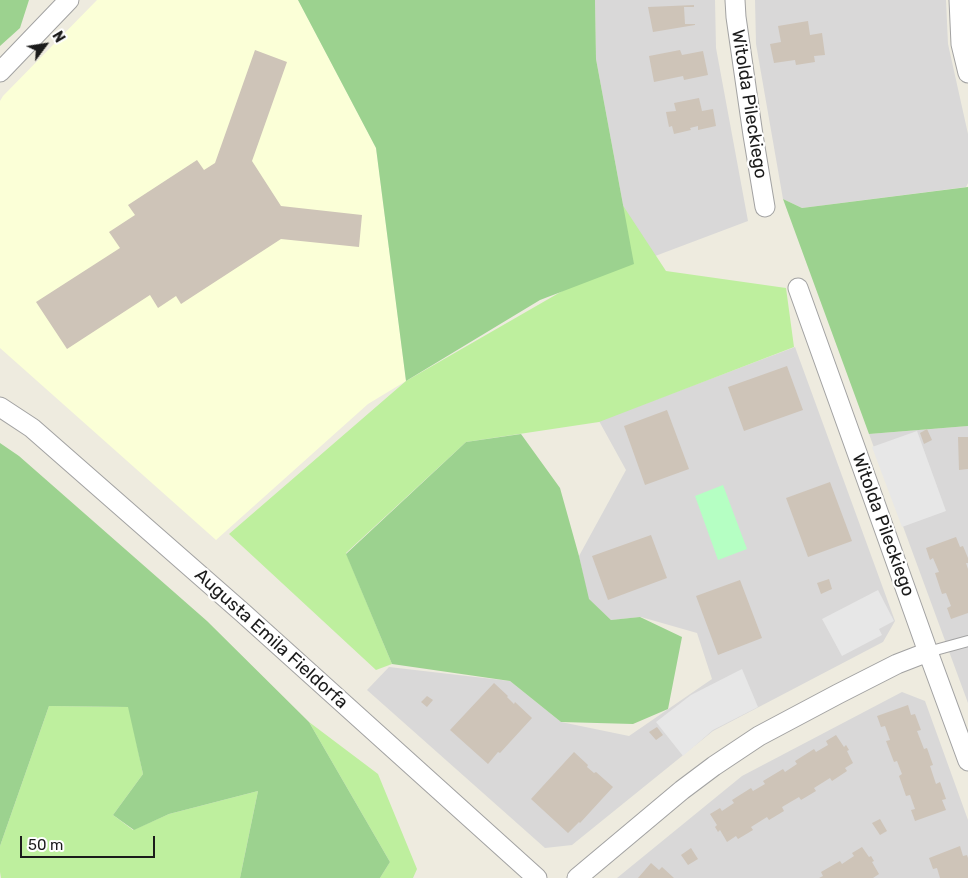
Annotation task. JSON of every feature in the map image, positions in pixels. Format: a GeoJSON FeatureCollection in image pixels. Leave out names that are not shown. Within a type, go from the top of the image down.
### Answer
{"type":"FeatureCollection","features":[{"type":"Feature","properties":{"kind":"street"},"geometry":{"type":"LineString","coordinates":[[0,72],[70,0]]}},
{"type":"Feature","properties":{"kind":"street","name":"Witolda Pileckiego"},"geometry":{"type":"LineString","coordinates":[[735,0],[738,37],[765,207]]}},
{"type":"Feature","properties":{"kind":"street"},"geometry":{"type":"LineString","coordinates":[[960,0],[961,44],[968,73]]}},
{"type":"Feature","properties":{"kind":"street","name":"Witolda Pileckiego"},"geometry":{"type":"LineString","coordinates":[[798,288],[968,761]]}},
{"type":"Feature","properties":{"kind":"street","name":"Augusta Emila Fieldorfa"},"geometry":{"type":"LineString","coordinates":[[0,407],[32,428],[243,613],[537,878]]}},
{"type":"Feature","properties":{"kind":"street"},"geometry":{"type":"LineString","coordinates":[[577,878],[695,780],[759,736],[897,664],[928,652]]}},
{"type":"Feature","properties":{"kind":"lane"},"geometry":{"type":"LineString","coordinates":[[928,652],[968,641]]}},
{"type":"Feature","properties":{"kind":"shaded area"},"geometry":{"type":"Polygon","coordinates":[[[97,0],[298,0],[376,148],[406,381],[368,404],[216,540],[0,348],[0,101],[97,0]]]}},
{"type":"Feature","properties":{"kind":"shaded area"},"geometry":{"type":"Polygon","coordinates":[[[595,0],[715,0],[716,48],[748,221],[634,264],[596,59],[595,0]]]}},
{"type":"Feature","properties":{"kind":"shaded area"},"geometry":{"type":"Polygon","coordinates":[[[755,0],[946,0],[948,44],[968,134],[968,183],[966,187],[802,208],[783,199],[756,44],[755,0]]]}},
{"type":"Feature","properties":{"kind":"shaded area"},"geometry":{"type":"Polygon","coordinates":[[[795,347],[895,621],[883,642],[713,731],[572,845],[545,848],[367,690],[389,667],[510,681],[561,722],[629,736],[712,679],[697,633],[641,617],[611,620],[588,599],[579,556],[626,470],[599,421],[795,347]]]}},
{"type":"Feature","properties":{"kind":"shaded area"},"geometry":{"type":"Polygon","coordinates":[[[968,426],[968,703],[869,434],[968,426]]]}},
{"type":"Feature","properties":{"kind":"shaded area"},"geometry":{"type":"Polygon","coordinates":[[[917,431],[946,511],[902,527],[872,447],[917,431]]]}},
{"type":"Feature","properties":{"kind":"shaded area"},"geometry":{"type":"Polygon","coordinates":[[[878,590],[894,621],[879,629],[882,635],[842,656],[822,619],[878,590]]]}},
{"type":"Feature","properties":{"kind":"shaded area"},"geometry":{"type":"Polygon","coordinates":[[[742,669],[758,707],[713,730],[683,756],[656,722],[691,695],[742,669]]]}},
{"type":"Feature","properties":{"kind":"shaded area"},"geometry":{"type":"Polygon","coordinates":[[[902,692],[925,701],[968,820],[968,878],[617,878],[742,776],[902,692]]]}},
{"type":"Feature","properties":{"kind":"green space"},"geometry":{"type":"Polygon","coordinates":[[[0,0],[29,0],[20,28],[0,46],[0,0]]]}},
{"type":"Feature","properties":{"kind":"green space"},"geometry":{"type":"Polygon","coordinates":[[[298,0],[595,0],[596,59],[634,264],[540,300],[406,381],[376,148],[298,0]]]}},
{"type":"Feature","properties":{"kind":"green space"},"geometry":{"type":"Polygon","coordinates":[[[968,187],[968,426],[869,434],[783,199],[802,208],[968,187]]]}},
{"type":"Feature","properties":{"kind":"green space"},"geometry":{"type":"Polygon","coordinates":[[[622,204],[666,271],[786,288],[794,347],[599,422],[466,442],[346,553],[392,664],[376,670],[229,534],[406,381],[571,286],[622,204]]]}},
{"type":"Feature","properties":{"kind":"green space"},"geometry":{"type":"Polygon","coordinates":[[[521,434],[560,488],[589,599],[611,620],[640,617],[682,637],[668,709],[633,724],[561,722],[510,681],[392,664],[346,554],[466,442],[521,434]]]}},
{"type":"Feature","properties":{"kind":"green space"},"geometry":{"type":"Polygon","coordinates":[[[0,443],[19,456],[207,621],[309,722],[390,862],[380,878],[240,878],[258,791],[169,814],[134,830],[113,815],[143,774],[128,707],[49,706],[0,846],[0,443]]]}},
{"type":"Feature","properties":{"kind":"green space"},"geometry":{"type":"Polygon","coordinates":[[[723,485],[747,549],[718,560],[695,496],[723,485]]]}},
{"type":"Feature","properties":{"kind":"green space"},"geometry":{"type":"Polygon","coordinates":[[[49,706],[129,707],[143,774],[113,815],[133,830],[169,814],[258,791],[240,878],[1,878],[0,846],[49,706]]]}},
{"type":"Feature","properties":{"kind":"green space"},"geometry":{"type":"Polygon","coordinates":[[[309,722],[378,774],[417,869],[413,878],[380,878],[390,862],[309,722]]]}},
{"type":"Feature","properties":{"kind":"building"},"geometry":{"type":"Polygon","coordinates":[[[694,5],[694,7],[684,7],[685,24],[695,25],[653,32],[648,7],[694,5]]]}},
{"type":"Feature","properties":{"kind":"building"},"geometry":{"type":"Polygon","coordinates":[[[808,21],[810,35],[822,33],[825,55],[814,56],[815,62],[796,65],[795,60],[774,63],[770,44],[781,42],[778,26],[808,21]]]}},
{"type":"Feature","properties":{"kind":"building"},"geometry":{"type":"Polygon","coordinates":[[[255,50],[287,62],[252,161],[281,206],[362,215],[359,247],[281,239],[181,304],[176,296],[158,308],[150,295],[67,349],[36,302],[120,248],[109,232],[135,215],[128,205],[197,160],[204,170],[215,163],[255,50]]]}},
{"type":"Feature","properties":{"kind":"building"},"geometry":{"type":"Polygon","coordinates":[[[680,50],[682,55],[703,51],[708,75],[684,80],[683,76],[654,82],[649,56],[680,50]]]}},
{"type":"Feature","properties":{"kind":"building"},"geometry":{"type":"Polygon","coordinates":[[[699,98],[702,111],[713,109],[716,126],[698,130],[698,126],[690,128],[691,130],[674,134],[672,126],[669,127],[666,112],[676,111],[674,103],[699,98]]]}},
{"type":"Feature","properties":{"kind":"building"},"geometry":{"type":"Polygon","coordinates":[[[787,366],[803,410],[744,431],[728,387],[787,366]]]}},
{"type":"Feature","properties":{"kind":"building"},"geometry":{"type":"Polygon","coordinates":[[[667,410],[689,469],[645,485],[624,426],[667,410]]]}},
{"type":"Feature","properties":{"kind":"building"},"geometry":{"type":"Polygon","coordinates":[[[927,429],[932,440],[924,444],[920,433],[927,429]]]}},
{"type":"Feature","properties":{"kind":"building"},"geometry":{"type":"Polygon","coordinates":[[[958,437],[968,437],[968,469],[959,470],[958,437]]]}},
{"type":"Feature","properties":{"kind":"building"},"geometry":{"type":"Polygon","coordinates":[[[830,482],[852,541],[808,557],[786,498],[830,482]]]}},
{"type":"Feature","properties":{"kind":"building"},"geometry":{"type":"Polygon","coordinates":[[[651,535],[667,578],[608,600],[592,556],[651,535]]]}},
{"type":"Feature","properties":{"kind":"building"},"geometry":{"type":"Polygon","coordinates":[[[956,537],[960,547],[963,546],[968,558],[968,563],[966,563],[968,569],[968,613],[951,619],[947,608],[951,606],[946,593],[942,594],[935,573],[939,572],[933,558],[930,560],[926,548],[956,537]]]}},
{"type":"Feature","properties":{"kind":"building"},"geometry":{"type":"Polygon","coordinates":[[[829,579],[832,589],[821,594],[817,583],[829,579]]]}},
{"type":"Feature","properties":{"kind":"building"},"geometry":{"type":"Polygon","coordinates":[[[740,580],[762,638],[718,655],[696,596],[740,580]]]}},
{"type":"Feature","properties":{"kind":"building"},"geometry":{"type":"Polygon","coordinates":[[[494,683],[514,704],[515,702],[532,718],[488,764],[450,730],[494,683]]]}},
{"type":"Feature","properties":{"kind":"building"},"geometry":{"type":"Polygon","coordinates":[[[427,696],[433,700],[427,707],[421,702],[427,696]]]}},
{"type":"Feature","properties":{"kind":"building"},"geometry":{"type":"Polygon","coordinates":[[[908,705],[911,715],[915,714],[921,730],[917,731],[924,749],[927,748],[933,765],[930,766],[936,784],[940,782],[946,799],[942,800],[946,810],[915,821],[911,810],[915,809],[910,795],[906,796],[899,776],[902,774],[897,761],[894,762],[886,741],[890,740],[885,726],[881,727],[877,716],[908,705]]]}},
{"type":"Feature","properties":{"kind":"building"},"geometry":{"type":"Polygon","coordinates":[[[657,727],[663,735],[656,740],[649,732],[657,727]]]}},
{"type":"Feature","properties":{"kind":"building"},"geometry":{"type":"Polygon","coordinates":[[[836,735],[844,747],[846,745],[853,763],[845,768],[847,771],[832,781],[830,778],[814,788],[816,791],[801,800],[799,797],[782,807],[784,811],[769,820],[767,817],[751,827],[753,830],[738,839],[736,836],[727,842],[720,830],[718,832],[715,827],[717,825],[710,814],[720,808],[722,811],[734,803],[732,800],[751,788],[753,791],[765,784],[763,781],[783,769],[785,772],[797,764],[795,761],[814,749],[816,752],[828,745],[826,741],[836,735]]]}},
{"type":"Feature","properties":{"kind":"building"},"geometry":{"type":"Polygon","coordinates":[[[574,752],[588,765],[587,767],[594,773],[596,772],[613,787],[580,823],[568,833],[531,799],[574,752]]]}},
{"type":"Feature","properties":{"kind":"building"},"geometry":{"type":"Polygon","coordinates":[[[880,819],[887,831],[880,835],[872,823],[880,819]]]}},
{"type":"Feature","properties":{"kind":"building"},"geometry":{"type":"Polygon","coordinates":[[[960,846],[963,856],[967,855],[968,858],[968,878],[940,878],[937,868],[933,869],[929,858],[960,846]]]}},
{"type":"Feature","properties":{"kind":"building"},"geometry":{"type":"Polygon","coordinates":[[[862,847],[869,857],[871,856],[874,861],[872,862],[879,874],[873,878],[819,878],[823,876],[821,872],[840,861],[842,864],[854,856],[852,853],[862,847]]]}},
{"type":"Feature","properties":{"kind":"building"},"geometry":{"type":"Polygon","coordinates":[[[691,848],[698,859],[688,865],[681,855],[691,848]]]}},
{"type":"Feature","properties":{"kind":"building"},"geometry":{"type":"Polygon","coordinates":[[[651,863],[659,870],[662,867],[674,878],[638,878],[651,863]]]}}]}
